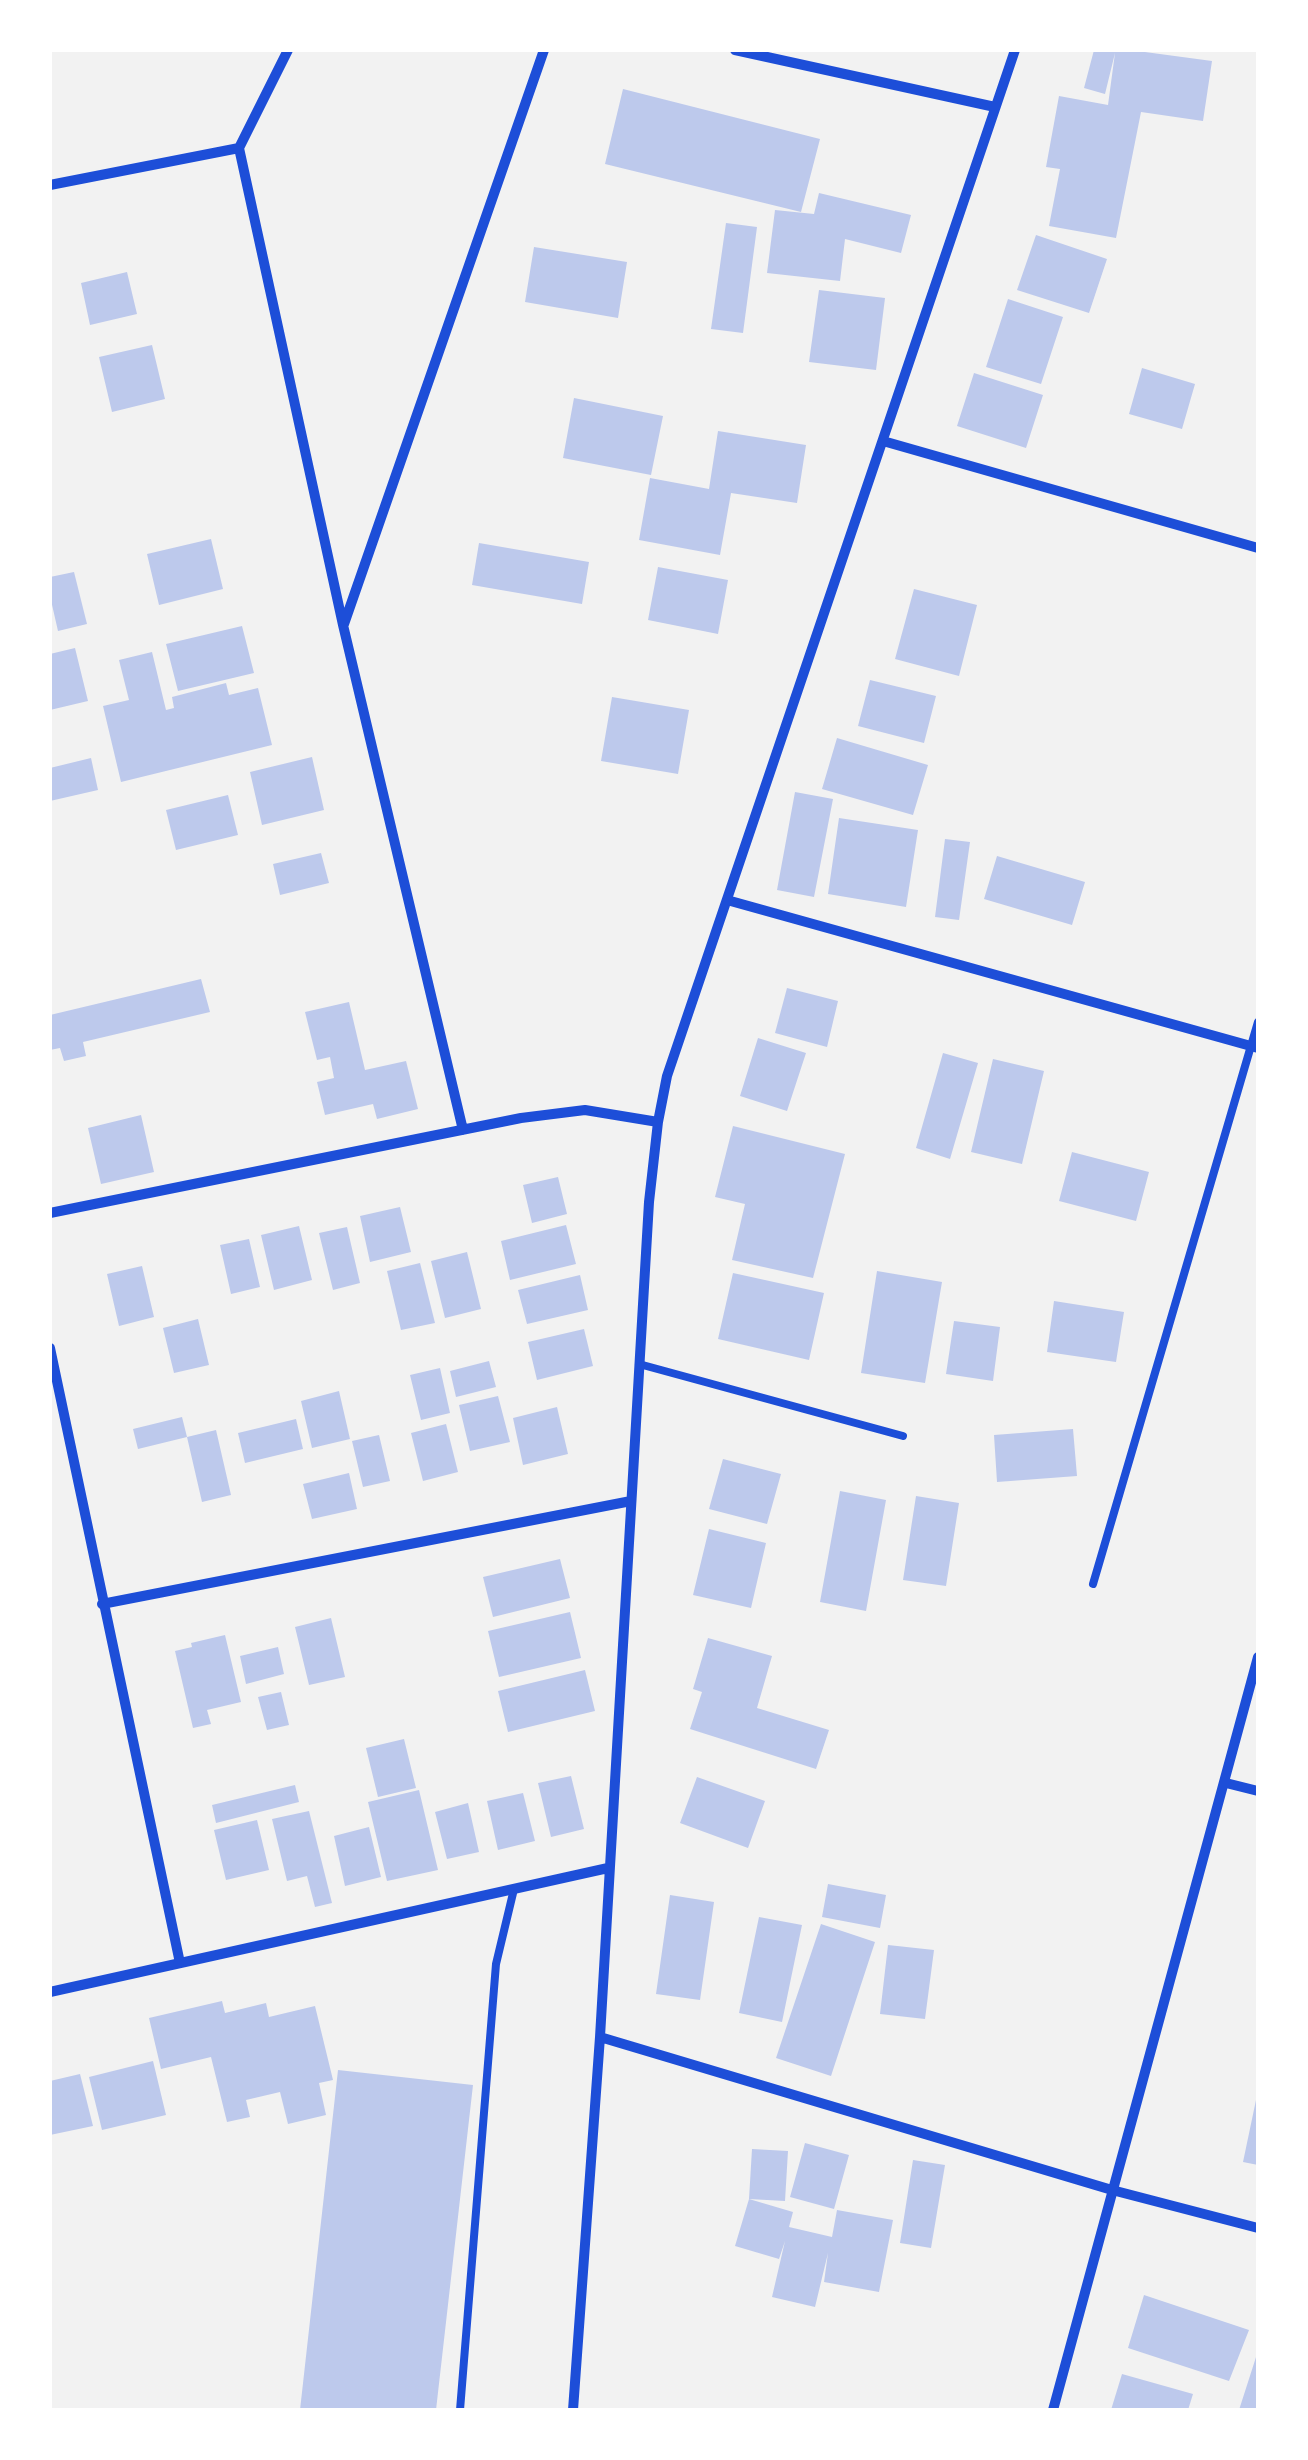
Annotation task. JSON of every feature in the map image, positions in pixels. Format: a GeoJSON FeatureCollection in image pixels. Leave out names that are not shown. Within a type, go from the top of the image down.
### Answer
{"type":"FeatureCollection","features":[{"type":"Feature","properties":{"kind":"street"},"geometry":{"type":"LineString","coordinates":[[288,50],[239,148],[344,624],[463,1130]]}},
{"type":"Feature","properties":{"kind":"street"},"geometry":{"type":"LineString","coordinates":[[344,624],[544,50]]}},
{"type":"Feature","properties":{"kind":"street"},"geometry":{"type":"LineString","coordinates":[[735,50],[995,108]]}},
{"type":"Feature","properties":{"kind":"street"},"geometry":{"type":"LineString","coordinates":[[573,2410],[600,2036],[639,1364],[658,1122],[667,1076],[1015,50]]}},
{"type":"Feature","properties":{"kind":"street"},"geometry":{"type":"LineString","coordinates":[[50,185],[239,148]]}},
{"type":"Feature","properties":{"kind":"street"},"geometry":{"type":"LineString","coordinates":[[883,441],[1258,548]]}},
{"type":"Feature","properties":{"kind":"street"},"geometry":{"type":"LineString","coordinates":[[727,900],[1256,1047]]}},
{"type":"Feature","properties":{"kind":"street"},"geometry":{"type":"LineString","coordinates":[[50,1213],[521,1118],[585,1110],[658,1122]]}},
{"type":"Feature","properties":{"kind":"street"},"geometry":{"type":"LineString","coordinates":[[50,1348],[180,1964]]}},
{"type":"Feature","properties":{"kind":"street"},"geometry":{"type":"LineString","coordinates":[[102,1604],[632,1501]]}},
{"type":"Feature","properties":{"kind":"street"},"geometry":{"type":"LineString","coordinates":[[1053,2410],[1258,1657]]}},
{"type":"Feature","properties":{"kind":"street"},"geometry":{"type":"LineString","coordinates":[[1226,1783],[1258,1791]]}},
{"type":"Feature","properties":{"kind":"street"},"geometry":{"type":"LineString","coordinates":[[50,1992],[608,1868]]}},
{"type":"Feature","properties":{"kind":"street"},"geometry":{"type":"LineString","coordinates":[[600,2036],[1112,2190],[1258,2228]]}},
{"type":"Feature","properties":{"kind":"lane"},"geometry":{"type":"LineString","coordinates":[[1093,1584],[1256,1047],[1258,1022]]}},
{"type":"Feature","properties":{"kind":"lane"},"geometry":{"type":"LineString","coordinates":[[639,1364],[903,1436]]}},
{"type":"Feature","properties":{"kind":"lane"},"geometry":{"type":"LineString","coordinates":[[460,2410],[496,1964],[514,1889]]}},
{"type":"Feature","properties":{"kind":"building"},"geometry":{"type":"Polygon","coordinates":[[[1094,50],[1130,50],[1212,61],[1203,121],[1141,112],[1116,238],[1049,226],[1060,169],[1046,167],[1059,96],[1108,105],[1115,53],[1105,94],[1084,88],[1094,50]]]}},
{"type":"Feature","properties":{"kind":"building"},"geometry":{"type":"Polygon","coordinates":[[[623,89],[820,139],[801,212],[605,164],[623,89]]]}},
{"type":"Feature","properties":{"kind":"building"},"geometry":{"type":"Polygon","coordinates":[[[819,193],[911,215],[901,253],[845,239],[840,281],[767,273],[775,210],[814,214],[819,193]]]}},
{"type":"Feature","properties":{"kind":"building"},"geometry":{"type":"Polygon","coordinates":[[[726,223],[757,227],[743,333],[711,329],[726,223]]]}},
{"type":"Feature","properties":{"kind":"building"},"geometry":{"type":"Polygon","coordinates":[[[1036,235],[1107,259],[1089,313],[1017,290],[1036,235]]]}},
{"type":"Feature","properties":{"kind":"building"},"geometry":{"type":"Polygon","coordinates":[[[534,247],[627,262],[618,318],[525,302],[534,247]]]}},
{"type":"Feature","properties":{"kind":"building"},"geometry":{"type":"Polygon","coordinates":[[[127,272],[137,314],[90,325],[81,283],[127,272]]]}},
{"type":"Feature","properties":{"kind":"building"},"geometry":{"type":"Polygon","coordinates":[[[819,290],[885,298],[876,370],[809,362],[819,290]]]}},
{"type":"Feature","properties":{"kind":"building"},"geometry":{"type":"Polygon","coordinates":[[[1008,299],[1063,317],[1041,384],[986,367],[1008,299]]]}},
{"type":"Feature","properties":{"kind":"building"},"geometry":{"type":"Polygon","coordinates":[[[152,345],[165,399],[112,412],[99,357],[152,345]]]}},
{"type":"Feature","properties":{"kind":"building"},"geometry":{"type":"Polygon","coordinates":[[[1142,368],[1195,384],[1182,429],[1129,414],[1142,368]]]}},
{"type":"Feature","properties":{"kind":"building"},"geometry":{"type":"Polygon","coordinates":[[[974,373],[1043,395],[1026,448],[957,426],[974,373]]]}},
{"type":"Feature","properties":{"kind":"building"},"geometry":{"type":"Polygon","coordinates":[[[574,398],[663,416],[651,475],[563,458],[574,398]]]}},
{"type":"Feature","properties":{"kind":"building"},"geometry":{"type":"Polygon","coordinates":[[[718,431],[806,445],[797,503],[731,493],[720,555],[639,540],[650,478],[709,489],[718,431]]]}},
{"type":"Feature","properties":{"kind":"building"},"geometry":{"type":"Polygon","coordinates":[[[211,539],[223,589],[159,605],[147,554],[211,539]]]}},
{"type":"Feature","properties":{"kind":"building"},"geometry":{"type":"Polygon","coordinates":[[[479,543],[589,562],[582,604],[472,585],[479,543]]]}},
{"type":"Feature","properties":{"kind":"building"},"geometry":{"type":"Polygon","coordinates":[[[658,567],[728,580],[718,634],[648,620],[658,567]]]}},
{"type":"Feature","properties":{"kind":"building"},"geometry":{"type":"Polygon","coordinates":[[[74,572],[87,624],[58,631],[50,577],[74,572]]]}},
{"type":"Feature","properties":{"kind":"building"},"geometry":{"type":"Polygon","coordinates":[[[914,589],[977,605],[959,676],[895,659],[914,589]]]}},
{"type":"Feature","properties":{"kind":"building"},"geometry":{"type":"Polygon","coordinates":[[[242,626],[254,673],[178,691],[166,644],[242,626]]]}},
{"type":"Feature","properties":{"kind":"building"},"geometry":{"type":"Polygon","coordinates":[[[75,648],[88,701],[50,710],[50,654],[75,648]]]}},
{"type":"Feature","properties":{"kind":"building"},"geometry":{"type":"Polygon","coordinates":[[[152,652],[166,710],[174,708],[172,697],[226,683],[229,695],[258,688],[272,745],[121,782],[103,706],[129,700],[119,660],[152,652]]]}},
{"type":"Feature","properties":{"kind":"building"},"geometry":{"type":"Polygon","coordinates":[[[870,680],[936,696],[924,743],[858,726],[870,680]]]}},
{"type":"Feature","properties":{"kind":"building"},"geometry":{"type":"Polygon","coordinates":[[[612,697],[689,710],[678,774],[601,761],[612,697]]]}},
{"type":"Feature","properties":{"kind":"building"},"geometry":{"type":"Polygon","coordinates":[[[837,738],[928,765],[913,815],[822,789],[837,738]]]}},
{"type":"Feature","properties":{"kind":"building"},"geometry":{"type":"Polygon","coordinates":[[[312,757],[324,810],[262,825],[250,772],[312,757]]]}},
{"type":"Feature","properties":{"kind":"building"},"geometry":{"type":"Polygon","coordinates":[[[91,758],[98,790],[50,801],[50,768],[91,758]]]}},
{"type":"Feature","properties":{"kind":"building"},"geometry":{"type":"Polygon","coordinates":[[[795,792],[833,799],[814,897],[777,890],[795,792]]]}},
{"type":"Feature","properties":{"kind":"building"},"geometry":{"type":"Polygon","coordinates":[[[228,795],[238,835],[176,850],[166,810],[228,795]]]}},
{"type":"Feature","properties":{"kind":"building"},"geometry":{"type":"Polygon","coordinates":[[[839,818],[918,830],[906,907],[828,894],[839,818]]]}},
{"type":"Feature","properties":{"kind":"building"},"geometry":{"type":"Polygon","coordinates":[[[945,839],[970,842],[959,920],[935,917],[945,839]]]}},
{"type":"Feature","properties":{"kind":"building"},"geometry":{"type":"Polygon","coordinates":[[[321,853],[329,883],[280,895],[273,864],[321,853]]]}},
{"type":"Feature","properties":{"kind":"building"},"geometry":{"type":"Polygon","coordinates":[[[997,856],[1085,882],[1072,925],[984,899],[997,856]]]}},
{"type":"Feature","properties":{"kind":"building"},"geometry":{"type":"Polygon","coordinates":[[[201,979],[210,1012],[83,1042],[86,1056],[64,1061],[60,1048],[50,1050],[50,1015],[201,979]]]}},
{"type":"Feature","properties":{"kind":"building"},"geometry":{"type":"Polygon","coordinates":[[[787,988],[838,1001],[827,1047],[775,1033],[787,988]]]}},
{"type":"Feature","properties":{"kind":"building"},"geometry":{"type":"Polygon","coordinates":[[[349,1002],[365,1070],[406,1061],[418,1109],[377,1119],[373,1104],[325,1115],[317,1082],[334,1078],[330,1057],[317,1060],[305,1012],[349,1002]]]}},
{"type":"Feature","properties":{"kind":"building"},"geometry":{"type":"Polygon","coordinates":[[[758,1038],[806,1053],[787,1111],[740,1096],[758,1038]]]}},
{"type":"Feature","properties":{"kind":"building"},"geometry":{"type":"Polygon","coordinates":[[[943,1053],[978,1063],[950,1159],[916,1148],[943,1053]]]}},
{"type":"Feature","properties":{"kind":"building"},"geometry":{"type":"Polygon","coordinates":[[[993,1059],[1044,1071],[1022,1164],[971,1152],[993,1059]]]}},
{"type":"Feature","properties":{"kind":"building"},"geometry":{"type":"Polygon","coordinates":[[[141,1115],[154,1172],[101,1184],[88,1128],[141,1115]]]}},
{"type":"Feature","properties":{"kind":"building"},"geometry":{"type":"Polygon","coordinates":[[[733,1126],[845,1154],[813,1278],[732,1260],[745,1204],[715,1197],[733,1126]]]}},
{"type":"Feature","properties":{"kind":"building"},"geometry":{"type":"Polygon","coordinates":[[[1072,1152],[1149,1172],[1136,1221],[1059,1201],[1072,1152]]]}},
{"type":"Feature","properties":{"kind":"building"},"geometry":{"type":"Polygon","coordinates":[[[558,1177],[567,1214],[532,1223],[523,1185],[558,1177]]]}},
{"type":"Feature","properties":{"kind":"building"},"geometry":{"type":"Polygon","coordinates":[[[400,1207],[411,1252],[370,1262],[360,1216],[400,1207]]]}},
{"type":"Feature","properties":{"kind":"building"},"geometry":{"type":"Polygon","coordinates":[[[566,1225],[576,1264],[510,1280],[501,1241],[566,1225]]]}},
{"type":"Feature","properties":{"kind":"building"},"geometry":{"type":"Polygon","coordinates":[[[299,1226],[312,1280],[274,1290],[261,1235],[299,1226]]]}},
{"type":"Feature","properties":{"kind":"building"},"geometry":{"type":"Polygon","coordinates":[[[347,1227],[360,1283],[333,1290],[319,1233],[347,1227]]]}},
{"type":"Feature","properties":{"kind":"building"},"geometry":{"type":"Polygon","coordinates":[[[249,1239],[260,1287],[231,1294],[220,1245],[249,1239]]]}},
{"type":"Feature","properties":{"kind":"building"},"geometry":{"type":"Polygon","coordinates":[[[467,1252],[481,1309],[445,1318],[431,1261],[467,1252]]]}},
{"type":"Feature","properties":{"kind":"building"},"geometry":{"type":"Polygon","coordinates":[[[420,1263],[435,1323],[401,1330],[387,1271],[420,1263]]]}},
{"type":"Feature","properties":{"kind":"building"},"geometry":{"type":"Polygon","coordinates":[[[142,1266],[154,1317],[119,1326],[107,1274],[142,1266]]]}},
{"type":"Feature","properties":{"kind":"building"},"geometry":{"type":"Polygon","coordinates":[[[877,1271],[942,1282],[925,1383],[861,1373],[877,1271]]]}},
{"type":"Feature","properties":{"kind":"building"},"geometry":{"type":"Polygon","coordinates":[[[733,1273],[824,1293],[809,1360],[718,1339],[733,1273]]]}},
{"type":"Feature","properties":{"kind":"building"},"geometry":{"type":"Polygon","coordinates":[[[580,1275],[588,1310],[527,1324],[518,1290],[580,1275]]]}},
{"type":"Feature","properties":{"kind":"building"},"geometry":{"type":"Polygon","coordinates":[[[1054,1301],[1124,1312],[1116,1362],[1047,1352],[1054,1301]]]}},
{"type":"Feature","properties":{"kind":"building"},"geometry":{"type":"Polygon","coordinates":[[[198,1319],[209,1365],[174,1373],[163,1328],[198,1319]]]}},
{"type":"Feature","properties":{"kind":"building"},"geometry":{"type":"Polygon","coordinates":[[[954,1321],[1000,1327],[993,1381],[946,1374],[954,1321]]]}},
{"type":"Feature","properties":{"kind":"building"},"geometry":{"type":"Polygon","coordinates":[[[584,1329],[593,1366],[537,1380],[528,1342],[584,1329]]]}},
{"type":"Feature","properties":{"kind":"building"},"geometry":{"type":"Polygon","coordinates":[[[489,1361],[496,1387],[456,1397],[450,1371],[489,1361]]]}},
{"type":"Feature","properties":{"kind":"building"},"geometry":{"type":"Polygon","coordinates":[[[440,1368],[450,1413],[421,1420],[410,1375],[440,1368]]]}},
{"type":"Feature","properties":{"kind":"building"},"geometry":{"type":"Polygon","coordinates":[[[339,1391],[350,1439],[312,1448],[301,1401],[339,1391]]]}},
{"type":"Feature","properties":{"kind":"building"},"geometry":{"type":"Polygon","coordinates":[[[498,1396],[510,1442],[470,1451],[459,1405],[498,1396]]]}},
{"type":"Feature","properties":{"kind":"building"},"geometry":{"type":"Polygon","coordinates":[[[557,1407],[568,1454],[523,1465],[513,1418],[557,1407]]]}},
{"type":"Feature","properties":{"kind":"building"},"geometry":{"type":"Polygon","coordinates":[[[182,1417],[187,1437],[138,1449],[133,1429],[182,1417]]]}},
{"type":"Feature","properties":{"kind":"building"},"geometry":{"type":"Polygon","coordinates":[[[296,1419],[303,1449],[245,1463],[238,1433],[296,1419]]]}},
{"type":"Feature","properties":{"kind":"building"},"geometry":{"type":"Polygon","coordinates":[[[446,1424],[458,1472],[423,1481],[411,1433],[446,1424]]]}},
{"type":"Feature","properties":{"kind":"building"},"geometry":{"type":"Polygon","coordinates":[[[1073,1429],[1077,1476],[997,1482],[994,1435],[1073,1429]]]}},
{"type":"Feature","properties":{"kind":"building"},"geometry":{"type":"Polygon","coordinates":[[[216,1430],[231,1495],[202,1502],[187,1437],[216,1430]]]}},
{"type":"Feature","properties":{"kind":"building"},"geometry":{"type":"Polygon","coordinates":[[[379,1435],[390,1481],[363,1487],[352,1441],[379,1435]]]}},
{"type":"Feature","properties":{"kind":"building"},"geometry":{"type":"Polygon","coordinates":[[[723,1459],[781,1474],[767,1524],[709,1509],[723,1459]]]}},
{"type":"Feature","properties":{"kind":"building"},"geometry":{"type":"Polygon","coordinates":[[[349,1473],[357,1509],[312,1519],[303,1484],[349,1473]]]}},
{"type":"Feature","properties":{"kind":"building"},"geometry":{"type":"Polygon","coordinates":[[[840,1491],[886,1500],[866,1611],[820,1602],[840,1491]]]}},
{"type":"Feature","properties":{"kind":"building"},"geometry":{"type":"Polygon","coordinates":[[[916,1496],[959,1503],[946,1586],[903,1580],[916,1496]]]}},
{"type":"Feature","properties":{"kind":"building"},"geometry":{"type":"Polygon","coordinates":[[[709,1529],[766,1543],[751,1608],[693,1595],[709,1529]]]}},
{"type":"Feature","properties":{"kind":"building"},"geometry":{"type":"Polygon","coordinates":[[[560,1559],[570,1598],[493,1617],[483,1577],[560,1559]]]}},
{"type":"Feature","properties":{"kind":"building"},"geometry":{"type":"Polygon","coordinates":[[[570,1612],[581,1658],[499,1677],[488,1631],[570,1612]]]}},
{"type":"Feature","properties":{"kind":"building"},"geometry":{"type":"Polygon","coordinates":[[[331,1618],[345,1677],[309,1685],[295,1627],[331,1618]]]}},
{"type":"Feature","properties":{"kind":"building"},"geometry":{"type":"Polygon","coordinates":[[[225,1635],[241,1702],[207,1710],[211,1724],[193,1728],[175,1651],[225,1635]]]}},
{"type":"Feature","properties":{"kind":"building"},"geometry":{"type":"Polygon","coordinates":[[[708,1638],[772,1656],[757,1708],[829,1730],[816,1769],[690,1729],[702,1692],[693,1689],[708,1638]]]}},
{"type":"Feature","properties":{"kind":"building"},"geometry":{"type":"Polygon","coordinates":[[[278,1647],[284,1674],[246,1684],[240,1656],[278,1647]]]}},
{"type":"Feature","properties":{"kind":"building"},"geometry":{"type":"Polygon","coordinates":[[[585,1670],[595,1711],[508,1732],[498,1691],[585,1670]]]}},
{"type":"Feature","properties":{"kind":"building"},"geometry":{"type":"Polygon","coordinates":[[[281,1692],[289,1725],[267,1730],[258,1697],[281,1692]]]}},
{"type":"Feature","properties":{"kind":"building"},"geometry":{"type":"Polygon","coordinates":[[[404,1739],[416,1788],[378,1797],[366,1748],[404,1739]]]}},
{"type":"Feature","properties":{"kind":"building"},"geometry":{"type":"Polygon","coordinates":[[[571,1776],[584,1829],[551,1837],[538,1783],[571,1776]]]}},
{"type":"Feature","properties":{"kind":"building"},"geometry":{"type":"Polygon","coordinates":[[[697,1777],[765,1801],[748,1848],[680,1823],[697,1777]]]}},
{"type":"Feature","properties":{"kind":"building"},"geometry":{"type":"Polygon","coordinates":[[[295,1785],[299,1802],[216,1823],[212,1805],[295,1785]]]}},
{"type":"Feature","properties":{"kind":"building"},"geometry":{"type":"Polygon","coordinates":[[[419,1790],[438,1870],[387,1881],[368,1802],[419,1790]]]}},
{"type":"Feature","properties":{"kind":"building"},"geometry":{"type":"Polygon","coordinates":[[[523,1793],[535,1841],[498,1850],[487,1801],[523,1793]]]}},
{"type":"Feature","properties":{"kind":"building"},"geometry":{"type":"Polygon","coordinates":[[[468,1803],[479,1852],[447,1859],[435,1812],[468,1803]]]}},
{"type":"Feature","properties":{"kind":"building"},"geometry":{"type":"Polygon","coordinates":[[[309,1811],[332,1903],[315,1907],[307,1876],[287,1881],[272,1819],[309,1811]]]}},
{"type":"Feature","properties":{"kind":"building"},"geometry":{"type":"Polygon","coordinates":[[[257,1820],[269,1870],[226,1880],[214,1830],[257,1820]]]}},
{"type":"Feature","properties":{"kind":"building"},"geometry":{"type":"Polygon","coordinates":[[[369,1827],[381,1877],[345,1886],[334,1836],[369,1827]]]}},
{"type":"Feature","properties":{"kind":"building"},"geometry":{"type":"Polygon","coordinates":[[[828,1884],[886,1895],[880,1928],[822,1917],[828,1884]]]}},
{"type":"Feature","properties":{"kind":"building"},"geometry":{"type":"Polygon","coordinates":[[[670,1895],[714,1902],[700,2000],[656,1994],[670,1895]]]}},
{"type":"Feature","properties":{"kind":"building"},"geometry":{"type":"Polygon","coordinates":[[[759,1917],[802,1925],[782,2022],[739,2013],[759,1917]]]}},
{"type":"Feature","properties":{"kind":"building"},"geometry":{"type":"Polygon","coordinates":[[[821,1924],[875,1942],[831,2076],[776,2058],[821,1924]]]}},
{"type":"Feature","properties":{"kind":"building"},"geometry":{"type":"Polygon","coordinates":[[[888,1945],[934,1950],[925,2019],[880,2014],[888,1945]]]}},
{"type":"Feature","properties":{"kind":"building"},"geometry":{"type":"Polygon","coordinates":[[[222,2001],[225,2013],[266,2003],[269,2017],[315,2006],[333,2080],[319,2083],[326,2115],[288,2124],[280,2092],[246,2100],[250,2117],[227,2122],[211,2057],[161,2069],[149,2018],[222,2001]]]}},
{"type":"Feature","properties":{"kind":"building"},"geometry":{"type":"Polygon","coordinates":[[[153,2061],[166,2115],[102,2130],[89,2077],[153,2061]]]}},
{"type":"Feature","properties":{"kind":"building"},"geometry":{"type":"Polygon","coordinates":[[[338,2070],[473,2085],[436,2410],[300,2410],[338,2070]]]}},
{"type":"Feature","properties":{"kind":"building"},"geometry":{"type":"Polygon","coordinates":[[[80,2074],[93,2126],[50,2135],[50,2081],[80,2074]]]}},
{"type":"Feature","properties":{"kind":"building"},"geometry":{"type":"Polygon","coordinates":[[[1258,2101],[1258,2165],[1243,2162],[1258,2101]]]}},
{"type":"Feature","properties":{"kind":"building"},"geometry":{"type":"Polygon","coordinates":[[[805,2143],[849,2155],[834,2209],[790,2197],[805,2143]]]}},
{"type":"Feature","properties":{"kind":"building"},"geometry":{"type":"Polygon","coordinates":[[[752,2149],[788,2151],[785,2201],[749,2199],[752,2149]]]}},
{"type":"Feature","properties":{"kind":"building"},"geometry":{"type":"Polygon","coordinates":[[[913,2160],[945,2165],[931,2248],[900,2243],[913,2160]]]}},
{"type":"Feature","properties":{"kind":"building"},"geometry":{"type":"Polygon","coordinates":[[[749,2199],[793,2212],[789,2227],[832,2237],[837,2210],[893,2220],[879,2292],[824,2282],[828,2253],[815,2307],[772,2297],[785,2241],[779,2259],[735,2246],[749,2199]]]}},
{"type":"Feature","properties":{"kind":"building"},"geometry":{"type":"Polygon","coordinates":[[[1144,2295],[1249,2330],[1229,2381],[1128,2348],[1144,2295]]]}},
{"type":"Feature","properties":{"kind":"building"},"geometry":{"type":"Polygon","coordinates":[[[1257,2354],[1258,2410],[1239,2410],[1257,2354]]]}},
{"type":"Feature","properties":{"kind":"building"},"geometry":{"type":"Polygon","coordinates":[[[1122,2374],[1193,2394],[1188,2410],[1111,2410],[1122,2374]]]}}]}
